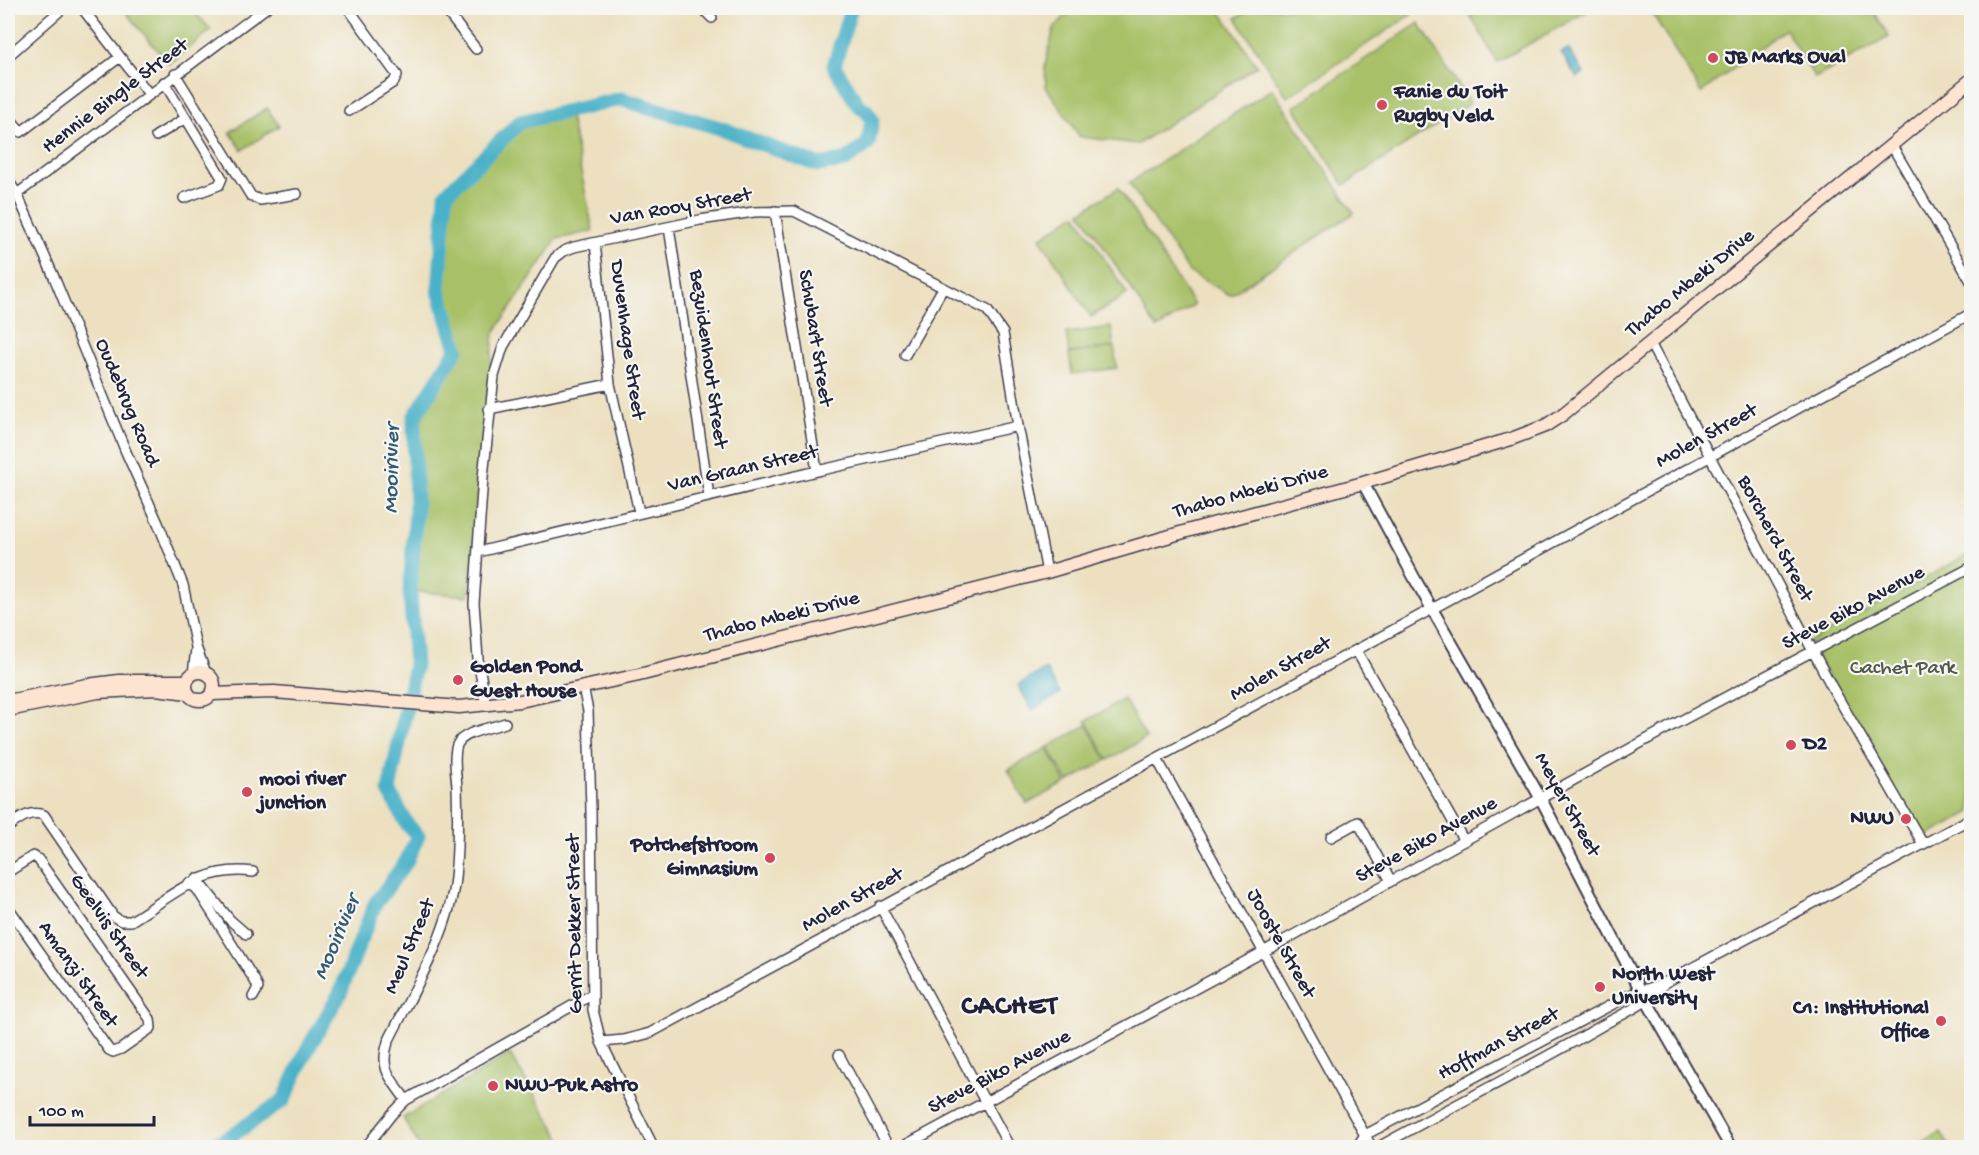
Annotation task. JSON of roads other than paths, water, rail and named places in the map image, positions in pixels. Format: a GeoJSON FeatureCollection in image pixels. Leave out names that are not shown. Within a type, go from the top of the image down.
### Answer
{"type":"FeatureCollection","features":[{"type":"Feature","properties":{"kind":"main road","name":"Thabo Mbeki Drive"},"geometry":{"type":"LineString","coordinates":[[210,683],[250,691],[459,707],[520,701],[639,675],[1047,572],[1511,439],[1545,426],[1562,415],[1971,79]]}},
{"type":"Feature","properties":{"kind":"main road"},"geometry":{"type":"LineString","coordinates":[[8,710],[109,691],[156,689],[189,683],[199,672],[210,683],[207,699],[193,698],[189,683]]}},
{"type":"Feature","properties":{"kind":"main road"},"geometry":{"type":"LineString","coordinates":[[8,701],[98,684],[129,681],[189,683]]}},
{"type":"Feature","properties":{"kind":"street"},"geometry":{"type":"LineString","coordinates":[[8,56],[63,8]]}},
{"type":"Feature","properties":{"kind":"street"},"geometry":{"type":"LineString","coordinates":[[82,8],[148,94]]}},
{"type":"Feature","properties":{"kind":"street","name":"Hennie Bingle Street"},"geometry":{"type":"LineString","coordinates":[[17,194],[266,8]]}},
{"type":"Feature","properties":{"kind":"street"},"geometry":{"type":"LineString","coordinates":[[348,8],[397,75],[394,82],[349,111]]}},
{"type":"Feature","properties":{"kind":"street"},"geometry":{"type":"LineString","coordinates":[[444,8],[476,49]]}},
{"type":"Feature","properties":{"kind":"street"},"geometry":{"type":"LineString","coordinates":[[702,8],[712,18]]}},
{"type":"Feature","properties":{"kind":"street"},"geometry":{"type":"LineString","coordinates":[[8,116],[21,132],[120,57]]}},
{"type":"Feature","properties":{"kind":"street"},"geometry":{"type":"LineString","coordinates":[[175,74],[251,196],[260,200],[297,194]]}},
{"type":"Feature","properties":{"kind":"street"},"geometry":{"type":"LineString","coordinates":[[164,82],[222,178],[219,184],[184,198]]}},
{"type":"Feature","properties":{"kind":"street"},"geometry":{"type":"LineString","coordinates":[[156,136],[186,118]]}},
{"type":"Feature","properties":{"kind":"street"},"geometry":{"type":"LineString","coordinates":[[1892,146],[1971,283]]}},
{"type":"Feature","properties":{"kind":"street","name":"Oudebrug Road"},"geometry":{"type":"LineString","coordinates":[[8,180],[17,194],[54,277],[183,585],[196,647],[210,683]]}},
{"type":"Feature","properties":{"kind":"street","name":"Schubart Street"},"geometry":{"type":"LineString","coordinates":[[775,211],[817,471]]}},
{"type":"Feature","properties":{"kind":"street","name":"Van Rooy Street"},"geometry":{"type":"LineString","coordinates":[[486,706],[478,660],[474,603],[489,409],[494,376],[503,348],[555,258],[574,247],[669,226],[754,212],[794,212],[987,310],[1003,333],[1018,426],[1047,572]]}},
{"type":"Feature","properties":{"kind":"street","name":"Bezuidenhout Street"},"geometry":{"type":"LineString","coordinates":[[669,226],[709,496]]}},
{"type":"Feature","properties":{"kind":"street","name":"Duvenhage Street"},"geometry":{"type":"LineString","coordinates":[[595,243],[610,384],[639,512]]}},
{"type":"Feature","properties":{"kind":"street"},"geometry":{"type":"LineString","coordinates":[[905,355],[943,288]]}},
{"type":"Feature","properties":{"kind":"street","name":"Molen Street"},"geometry":{"type":"LineString","coordinates":[[601,1042],[624,1040],[650,1033],[880,906],[1157,759],[1971,313]]}},
{"type":"Feature","properties":{"kind":"street","name":"Borcherd Street"},"geometry":{"type":"LineString","coordinates":[[1650,343],[1833,689],[1923,844]]}},
{"type":"Feature","properties":{"kind":"street"},"geometry":{"type":"LineString","coordinates":[[489,409],[610,384]]}},
{"type":"Feature","properties":{"kind":"street","name":"Van Graan Street"},"geometry":{"type":"LineString","coordinates":[[478,552],[639,512],[1018,426]]}},
{"type":"Feature","properties":{"kind":"street","name":"Meyer Street"},"geometry":{"type":"LineString","coordinates":[[1364,483],[1432,609],[1541,799],[1644,995],[1731,1148]]}},
{"type":"Feature","properties":{"kind":"street","name":"Steve Biko Avenue"},"geometry":{"type":"LineString","coordinates":[[900,1148],[1263,952],[1674,725],[1971,567]]}},
{"type":"Feature","properties":{"kind":"street","name":"Oudebrug Road"},"geometry":{"type":"LineString","coordinates":[[189,683],[196,647]]}},
{"type":"Feature","properties":{"kind":"street"},"geometry":{"type":"LineString","coordinates":[[1356,650],[1464,841]]}},
{"type":"Feature","properties":{"kind":"street","name":"Gerrit Dekker Street"},"geometry":{"type":"LineString","coordinates":[[583,687],[588,711],[593,994],[596,1023],[601,1042],[654,1148]]}},
{"type":"Feature","properties":{"kind":"street","name":"Meul Street"},"geometry":{"type":"LineString","coordinates":[[406,1100],[385,1067],[384,1055],[444,924],[452,896],[458,840],[455,760],[458,744],[468,734],[505,723]]}},
{"type":"Feature","properties":{"kind":"street","name":"Jooste Street"},"geometry":{"type":"LineString","coordinates":[[1157,759],[1372,1148]]}},
{"type":"Feature","properties":{"kind":"street"},"geometry":{"type":"LineString","coordinates":[[8,827],[28,814],[36,812],[44,815],[113,916],[122,921],[131,921],[193,881],[235,870],[253,872]]}},
{"type":"Feature","properties":{"kind":"street","name":"Hoffman Street"},"geometry":{"type":"LineString","coordinates":[[1356,1148],[1365,1135],[1644,995],[1655,995],[1664,983],[1971,818]]}},
{"type":"Feature","properties":{"kind":"street"},"geometry":{"type":"LineString","coordinates":[[1331,837],[1358,822],[1391,881]]}},
{"type":"Feature","properties":{"kind":"street","name":"Geelvis Street"},"geometry":{"type":"LineString","coordinates":[[8,873],[36,856],[42,862],[150,1019],[152,1026]]}},
{"type":"Feature","properties":{"kind":"street"},"geometry":{"type":"LineString","coordinates":[[193,881],[246,934]]}},
{"type":"Feature","properties":{"kind":"street"},"geometry":{"type":"LineString","coordinates":[[193,881],[255,981],[258,988],[253,997]]}},
{"type":"Feature","properties":{"kind":"street"},"geometry":{"type":"LineString","coordinates":[[880,906],[1010,1148]]}},
{"type":"Feature","properties":{"kind":"street","name":"Amanzi Street"},"geometry":{"type":"LineString","coordinates":[[8,907],[109,1050],[113,1052],[121,1048],[149,1031],[152,1026]]}},
{"type":"Feature","properties":{"kind":"street"},"geometry":{"type":"LineString","coordinates":[[365,1148],[406,1100],[593,994]]}},
{"type":"Feature","properties":{"kind":"street","name":"Hoffman Street"},"geometry":{"type":"LineString","coordinates":[[1377,1148],[1558,1051],[1644,995]]}},
{"type":"Feature","properties":{"kind":"street"},"geometry":{"type":"LineString","coordinates":[[839,1055],[889,1148]]}},
{"type":"Feature","properties":{"kind":"water"},"geometry":{"type":"Polygon","coordinates":[[[1568,49],[1584,73],[1577,78],[1561,53],[1568,49]]]}},
{"type":"Feature","properties":{"kind":"water"},"geometry":{"type":"Polygon","coordinates":[[[1046,669],[1060,694],[1032,710],[1018,685],[1046,669]]]}},
{"type":"Feature","properties":{"kind":"waterway","name":"Mooirivier"},"geometry":{"type":"LineString","coordinates":[[205,1148],[228,1138],[284,1100],[306,1052],[340,993],[375,904],[406,862],[418,836],[407,824],[389,791],[415,665],[410,591],[416,510],[414,418],[457,349],[439,291],[446,194],[520,122],[621,99],[720,128],[818,165],[844,161],[868,144],[872,120],[866,110],[858,105],[834,66],[851,8]]}},
{"type":"Feature","properties":{"kind":"place","name":"JB Marks Oval"},"geometry":{"type":"Point","coordinates":[1713,58]}},
{"type":"Feature","properties":{"kind":"place","name":"Fanie du Toit Rugby Veld"},"geometry":{"type":"Point","coordinates":[1382,105]}},
{"type":"Feature","properties":{"kind":"place","name":"Golden Pond Guest House"},"geometry":{"type":"Point","coordinates":[458,680]}},
{"type":"Feature","properties":{"kind":"place","name":"D2"},"geometry":{"type":"Point","coordinates":[1791,745]}},
{"type":"Feature","properties":{"kind":"place","name":"mooi river junction"},"geometry":{"type":"Point","coordinates":[247,792]}},
{"type":"Feature","properties":{"kind":"place","name":"NWU"},"geometry":{"type":"Point","coordinates":[1906,819]}},
{"type":"Feature","properties":{"kind":"place","name":"Potchefstroom Gimnasium"},"geometry":{"type":"Point","coordinates":[770,858]}},
{"type":"Feature","properties":{"kind":"place","name":"North West University"},"geometry":{"type":"Point","coordinates":[1600,987]}},
{"type":"Feature","properties":{"kind":"place","name":"C1: Institutional Office"},"geometry":{"type":"Point","coordinates":[1941,1021]}},
{"type":"Feature","properties":{"kind":"place","name":"NWU-Puk Astro"},"geometry":{"type":"Point","coordinates":[493,1086]}},
{"type":"Feature","properties":{"kind":"district","name":"CACHET"},"geometry":{"type":"Point","coordinates":[1010,1008]}},
{"type":"Feature","properties":{"kind":"park label","name":"Cachet Park"},"geometry":{"type":"Point","coordinates":[1903,669]}}]}
